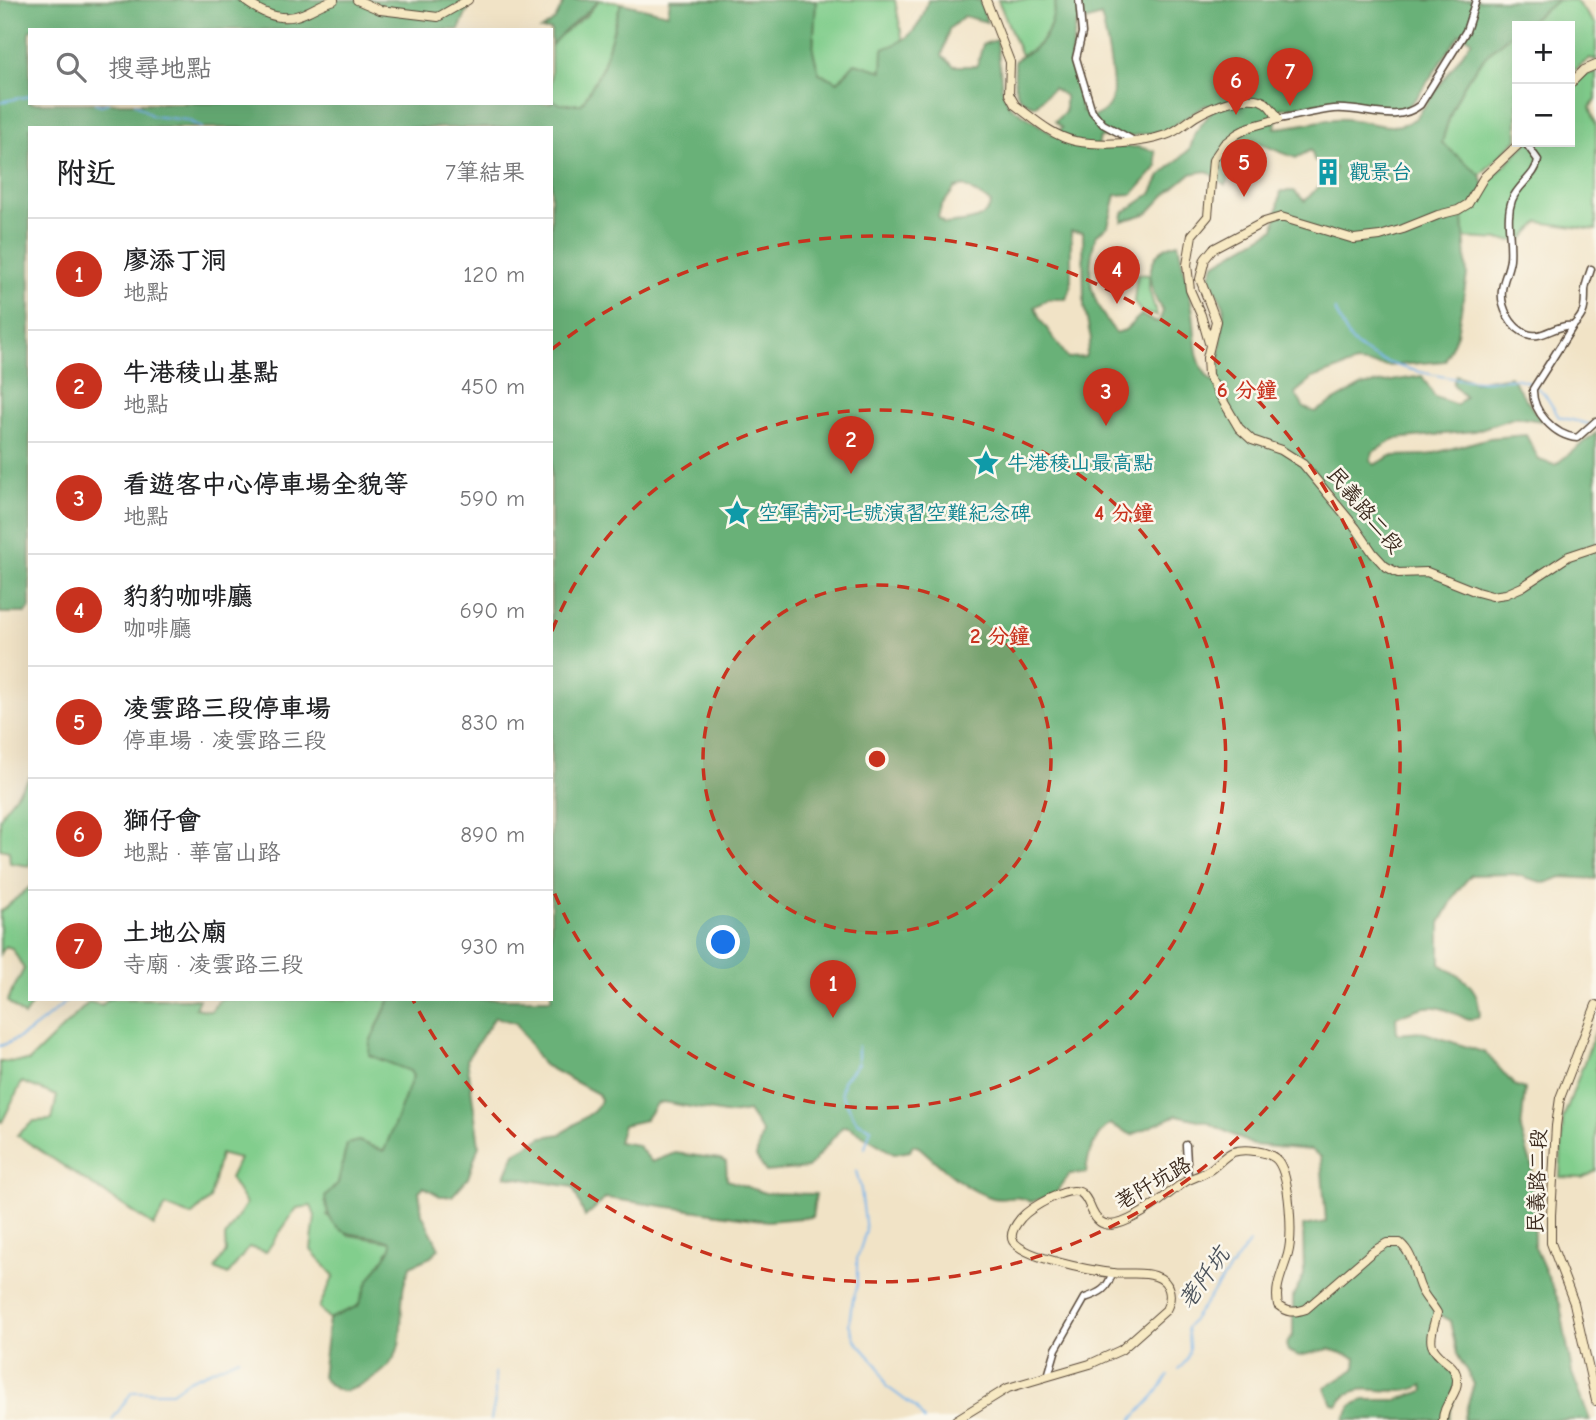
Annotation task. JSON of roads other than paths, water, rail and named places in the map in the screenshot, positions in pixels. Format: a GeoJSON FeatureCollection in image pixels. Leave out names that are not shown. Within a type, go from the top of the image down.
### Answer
{"type":"FeatureCollection","features":[{"type":"Feature","properties":{"kind":"street"},"geometry":{"type":"LineString","coordinates":[[244,0],[269,15],[289,18],[334,0]]}},
{"type":"Feature","properties":{"kind":"street"},"geometry":{"type":"LineString","coordinates":[[357,0],[380,10],[438,17],[468,0]]}},
{"type":"Feature","properties":{"kind":"street"},"geometry":{"type":"LineString","coordinates":[[986,0],[1010,62],[1009,94],[1015,105],[1060,136],[1076,141],[1134,141],[1165,136],[1198,115],[1231,102],[1260,100],[1272,107],[1278,119]]}},
{"type":"Feature","properties":{"kind":"street"},"geometry":{"type":"LineString","coordinates":[[1079,0],[1082,33],[1076,58],[1092,111],[1103,124],[1134,141]]}},
{"type":"Feature","properties":{"kind":"street"},"geometry":{"type":"LineString","coordinates":[[1209,343],[1190,290],[1187,265],[1192,235],[1208,216],[1213,160],[1224,144],[1250,127],[1335,109],[1398,115],[1410,112],[1420,104],[1466,31],[1476,0]]}},
{"type":"Feature","properties":{"kind":"street"},"geometry":{"type":"LineString","coordinates":[[1575,79],[1584,70],[1596,65]]}},
{"type":"Feature","properties":{"kind":"street"},"geometry":{"type":"LineString","coordinates":[[1209,343],[1216,321],[1200,279],[1205,259],[1213,249],[1264,222],[1281,217],[1354,239],[1380,236],[1403,229],[1468,204],[1484,177],[1517,147]]}},
{"type":"Feature","properties":{"kind":"street"},"geometry":{"type":"LineString","coordinates":[[1527,147],[1538,160],[1537,167],[1511,201],[1508,225],[1510,259],[1502,291],[1504,307],[1510,321],[1530,336],[1540,335],[1562,325],[1573,327]]}},
{"type":"Feature","properties":{"kind":"street"},"geometry":{"type":"LineString","coordinates":[[1591,269],[1585,288],[1586,309],[1583,316],[1535,385],[1532,397],[1545,420],[1567,437],[1577,438],[1596,421]]}},
{"type":"Feature","properties":{"kind":"street","name":"民義路二段"},"geometry":{"type":"LineString","coordinates":[[1209,343],[1206,358],[1208,375],[1239,428],[1252,440],[1281,450],[1303,464],[1373,553],[1385,566],[1398,573],[1427,572],[1492,596],[1506,594],[1522,587],[1569,556],[1596,547]]}},
{"type":"Feature","properties":{"kind":"street","name":"民義路二段"},"geometry":{"type":"LineString","coordinates":[[1596,1005],[1593,1022],[1560,1098],[1556,1126],[1551,1234],[1558,1265],[1574,1303],[1596,1401]]}},
{"type":"Feature","properties":{"kind":"street"},"geometry":{"type":"LineString","coordinates":[[1186,1144],[1188,1180]]}},
{"type":"Feature","properties":{"kind":"street","name":"荖阡坑路"},"geometry":{"type":"LineString","coordinates":[[956,1420],[1008,1388],[1090,1364],[1121,1350],[1166,1310],[1171,1301],[1171,1294],[1163,1280],[1154,1275],[1112,1273],[1026,1252],[1013,1241],[1011,1234],[1030,1210],[1071,1190],[1081,1192],[1096,1220],[1112,1226],[1138,1215],[1188,1180],[1210,1170],[1235,1152],[1262,1153],[1280,1164],[1290,1208],[1291,1231],[1289,1253],[1275,1294],[1278,1305],[1286,1311],[1295,1313],[1307,1309],[1387,1242],[1400,1242],[1410,1252],[1422,1293],[1437,1313],[1432,1345],[1451,1365],[1457,1377],[1456,1390],[1443,1413],[1443,1420]]}},
{"type":"Feature","properties":{"kind":"street"},"geometry":{"type":"LineString","coordinates":[[1048,1376],[1056,1349],[1085,1298],[1102,1292],[1110,1282],[1112,1273]]}},
{"type":"Feature","properties":{"kind":"waterway"},"geometry":{"type":"LineString","coordinates":[[0,102],[28,96]]}},
{"type":"Feature","properties":{"kind":"waterway"},"geometry":{"type":"LineString","coordinates":[[138,105],[152,116],[187,120],[198,126]]}},
{"type":"Feature","properties":{"kind":"waterway"},"geometry":{"type":"LineString","coordinates":[[1335,310],[1354,344],[1384,361],[1451,378],[1481,381],[1520,379],[1533,385]]}},
{"type":"Feature","properties":{"kind":"waterway"},"geometry":{"type":"LineString","coordinates":[[1537,388],[1544,393],[1559,417],[1589,424]]}},
{"type":"Feature","properties":{"kind":"waterway"},"geometry":{"type":"LineString","coordinates":[[0,1046],[28,1032],[67,1001]]}},
{"type":"Feature","properties":{"kind":"waterway"},"geometry":{"type":"LineString","coordinates":[[858,1046],[858,1063],[843,1081],[841,1093],[857,1122],[871,1128],[865,1148]]}},
{"type":"Feature","properties":{"kind":"waterway"},"geometry":{"type":"LineString","coordinates":[[856,1171],[866,1231],[857,1259],[857,1288],[849,1324],[856,1341],[879,1367],[886,1386],[916,1408],[924,1420]]}},
{"type":"Feature","properties":{"kind":"waterway","name":"荖阡坑"},"geometry":{"type":"LineString","coordinates":[[1178,1369],[1188,1356],[1187,1328],[1249,1243]]}},
{"type":"Feature","properties":{"kind":"waterway"},"geometry":{"type":"LineString","coordinates":[[112,1420],[132,1392],[172,1392],[189,1380],[239,1358]]}},
{"type":"Feature","properties":{"kind":"waterway"},"geometry":{"type":"LineString","coordinates":[[491,1420],[495,1400],[495,1372]]}},
{"type":"Feature","properties":{"kind":"waterway","name":"荖阡坑"},"geometry":{"type":"LineString","coordinates":[[1132,1420],[1168,1376]]}},
{"type":"Feature","properties":{"kind":"place","name":"土地公廟"},"geometry":{"type":"Point","coordinates":[1290,106]}},
{"type":"Feature","properties":{"kind":"place","name":"獅仔會"},"geometry":{"type":"Point","coordinates":[1236,115]}},
{"type":"Feature","properties":{"kind":"place","name":"觀景台"},"geometry":{"type":"Point","coordinates":[1328,172]}},
{"type":"Feature","properties":{"kind":"place","name":"凌雲路三段停車場"},"geometry":{"type":"Point","coordinates":[1244,197]}},
{"type":"Feature","properties":{"kind":"place","name":"豹豹咖啡廳"},"geometry":{"type":"Point","coordinates":[1117,304]}},
{"type":"Feature","properties":{"kind":"place","name":"看遊客中心停車場全貌等"},"geometry":{"type":"Point","coordinates":[1106,426]}},
{"type":"Feature","properties":{"kind":"place","name":"牛港稜山最高點"},"geometry":{"type":"Point","coordinates":[986,463]}},
{"type":"Feature","properties":{"kind":"place","name":"牛港稜山基點"},"geometry":{"type":"Point","coordinates":[851,474]}},
{"type":"Feature","properties":{"kind":"place","name":"空軍青河七號演習空難紀念碑"},"geometry":{"type":"Point","coordinates":[737,513]}},
{"type":"Feature","properties":{"kind":"place","name":"廖添丁洞"},"geometry":{"type":"Point","coordinates":[833,1018]}}]}
